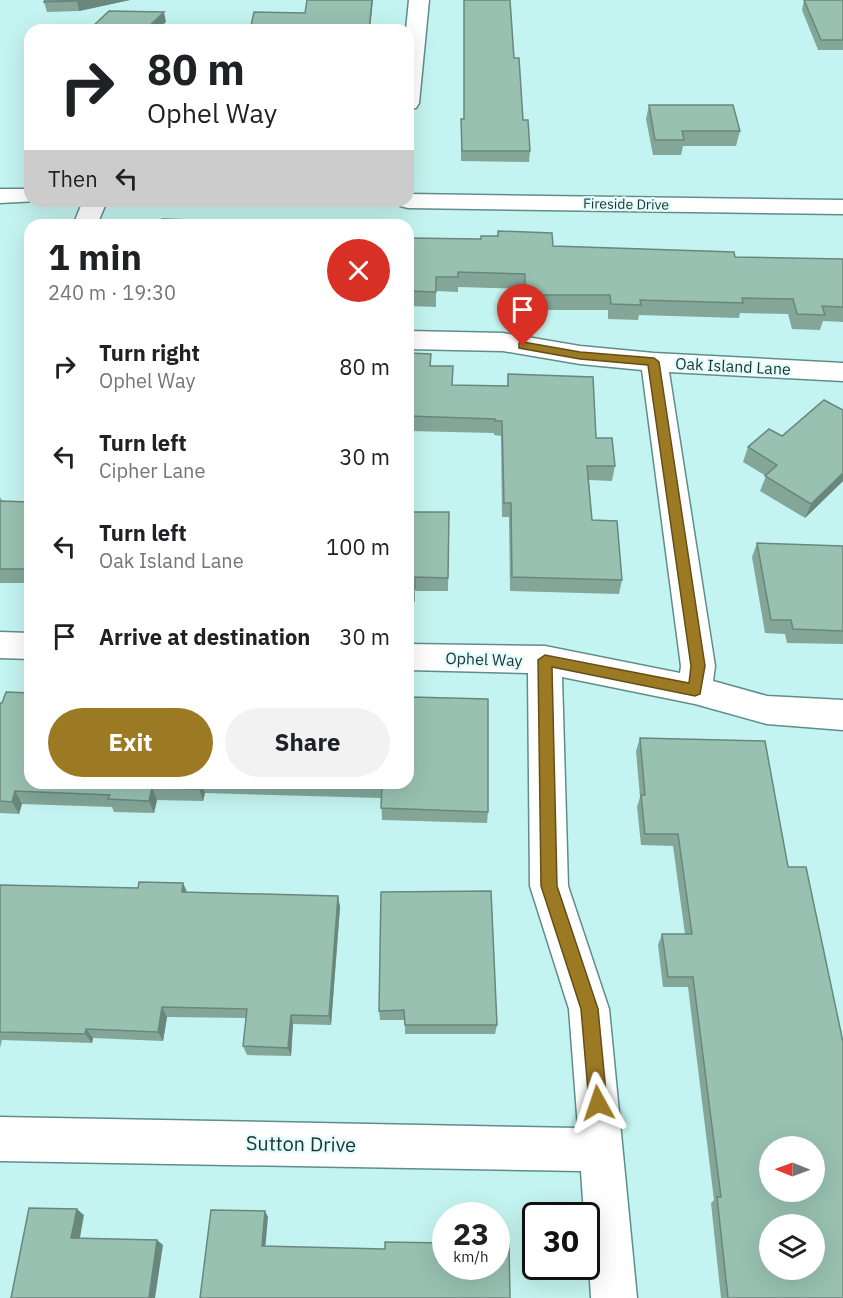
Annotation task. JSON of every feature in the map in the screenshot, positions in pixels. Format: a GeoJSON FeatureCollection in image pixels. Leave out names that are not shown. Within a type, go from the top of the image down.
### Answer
{"type":"FeatureCollection","features":[{"type":"Feature","properties":{"kind":"street"},"geometry":{"type":"LineString","coordinates":[[414,41],[418,0]]}},
{"type":"Feature","properties":{"kind":"street"},"geometry":{"type":"LineString","coordinates":[[0,196],[24,196]]}},
{"type":"Feature","properties":{"kind":"street","name":"Fireside Drive"},"geometry":{"type":"LineString","coordinates":[[414,201],[843,207]]}},
{"type":"Feature","properties":{"kind":"street","name":"Oak Island Lane"},"geometry":{"type":"LineString","coordinates":[[414,340],[503,342],[580,355],[654,362],[843,372]]}},
{"type":"Feature","properties":{"kind":"street"},"geometry":{"type":"LineString","coordinates":[[654,362],[697,654],[695,690]]}},
{"type":"Feature","properties":{"kind":"street"},"geometry":{"type":"LineString","coordinates":[[0,645],[24,646]]}},
{"type":"Feature","properties":{"kind":"street","name":"Ophel Way"},"geometry":{"type":"LineString","coordinates":[[414,657],[545,660],[695,690],[767,710],[843,715]]}},
{"type":"Feature","properties":{"kind":"street"},"geometry":{"type":"LineString","coordinates":[[545,660],[549,886],[589,1009],[614,1298]]}},
{"type":"Feature","properties":{"kind":"street","name":"Sutton Drive"},"geometry":{"type":"LineString","coordinates":[[0,1139],[603,1150]]}},
{"type":"Feature","properties":{"kind":"building"},"geometry":{"type":"Polygon","coordinates":[[[45,0],[82,0],[44,2],[45,0]]]}},
{"type":"Feature","properties":{"kind":"building"},"geometry":{"type":"Polygon","coordinates":[[[307,0],[372,0],[370,24],[251,24],[254,12],[305,13],[307,0]]]}},
{"type":"Feature","properties":{"kind":"building"},"geometry":{"type":"Polygon","coordinates":[[[464,0],[510,0],[514,58],[519,58],[523,120],[528,120],[530,151],[462,151],[464,0]]]}},
{"type":"Feature","properties":{"kind":"building"},"geometry":{"type":"Polygon","coordinates":[[[804,0],[843,0],[843,40],[821,40],[804,0]]]}},
{"type":"Feature","properties":{"kind":"building"},"geometry":{"type":"Polygon","coordinates":[[[109,11],[164,12],[151,24],[95,24],[109,11]]]}},
{"type":"Feature","properties":{"kind":"building"},"geometry":{"type":"Polygon","coordinates":[[[649,105],[733,105],[740,131],[682,131],[684,140],[655,140],[649,105]]]}},
{"type":"Feature","properties":{"kind":"building"},"geometry":{"type":"Polygon","coordinates":[[[498,231],[552,233],[553,246],[734,252],[735,257],[843,259],[843,307],[822,306],[825,315],[797,314],[793,299],[742,298],[743,303],[640,300],[641,305],[611,304],[610,295],[525,295],[525,274],[458,272],[458,277],[436,277],[436,292],[414,291],[414,238],[481,239],[481,236],[498,236],[498,231]]]}},
{"type":"Feature","properties":{"kind":"building"},"geometry":{"type":"Polygon","coordinates":[[[414,353],[431,354],[430,366],[453,366],[452,385],[508,386],[508,374],[593,377],[596,438],[612,438],[615,466],[587,466],[592,520],[617,521],[622,580],[512,577],[511,503],[504,503],[502,421],[495,421],[495,419],[414,416],[414,353]]]}},
{"type":"Feature","properties":{"kind":"building"},"geometry":{"type":"Polygon","coordinates":[[[824,400],[843,410],[843,473],[811,504],[765,476],[777,465],[748,447],[769,429],[782,436],[824,400]]]}},
{"type":"Feature","properties":{"kind":"building"},"geometry":{"type":"Polygon","coordinates":[[[0,501],[24,502],[24,569],[0,569],[0,501]]]}},
{"type":"Feature","properties":{"kind":"building"},"geometry":{"type":"Polygon","coordinates":[[[414,512],[449,512],[448,578],[415,577],[415,588],[414,512]]]}},
{"type":"Feature","properties":{"kind":"building"},"geometry":{"type":"Polygon","coordinates":[[[757,543],[843,546],[843,631],[793,629],[791,620],[771,620],[757,543]]]}},
{"type":"Feature","properties":{"kind":"building"},"geometry":{"type":"Polygon","coordinates":[[[6,692],[24,693],[24,789],[152,789],[149,801],[108,799],[110,795],[15,791],[12,802],[0,801],[0,703],[6,692]]]}},
{"type":"Feature","properties":{"kind":"building"},"geometry":{"type":"Polygon","coordinates":[[[414,697],[488,699],[488,812],[381,808],[382,789],[414,789],[414,697]]]}},
{"type":"Feature","properties":{"kind":"building"},"geometry":{"type":"Polygon","coordinates":[[[640,738],[765,741],[788,867],[806,867],[843,1042],[843,1298],[728,1298],[717,1197],[721,1197],[693,977],[668,977],[662,934],[692,934],[678,834],[645,834],[641,795],[645,795],[640,738]]]}},
{"type":"Feature","properties":{"kind":"building"},"geometry":{"type":"Polygon","coordinates":[[[139,882],[183,883],[182,892],[338,896],[329,1016],[291,1015],[288,1048],[243,1046],[247,1009],[162,1007],[158,1032],[86,1029],[85,1034],[0,1032],[0,885],[138,888],[139,882]]]}},
{"type":"Feature","properties":{"kind":"building"},"geometry":{"type":"Polygon","coordinates":[[[491,891],[497,1025],[405,1025],[404,1010],[379,1011],[381,892],[491,891]]]}},
{"type":"Feature","properties":{"kind":"building"},"geometry":{"type":"Polygon","coordinates":[[[29,1208],[77,1209],[71,1238],[157,1240],[149,1298],[11,1298],[29,1208]]]}},
{"type":"Feature","properties":{"kind":"building"},"geometry":{"type":"Polygon","coordinates":[[[211,1210],[265,1211],[262,1246],[385,1249],[385,1242],[432,1243],[432,1280],[510,1280],[510,1298],[200,1298],[211,1210]]]}},
{"type":"Feature","properties":{"kind":"route"},"geometry":{"type":"LineString","coordinates":[[523,346],[580,355],[654,362],[698,666],[695,690],[545,660],[549,886],[589,1009],[598,1103]]}}]}
